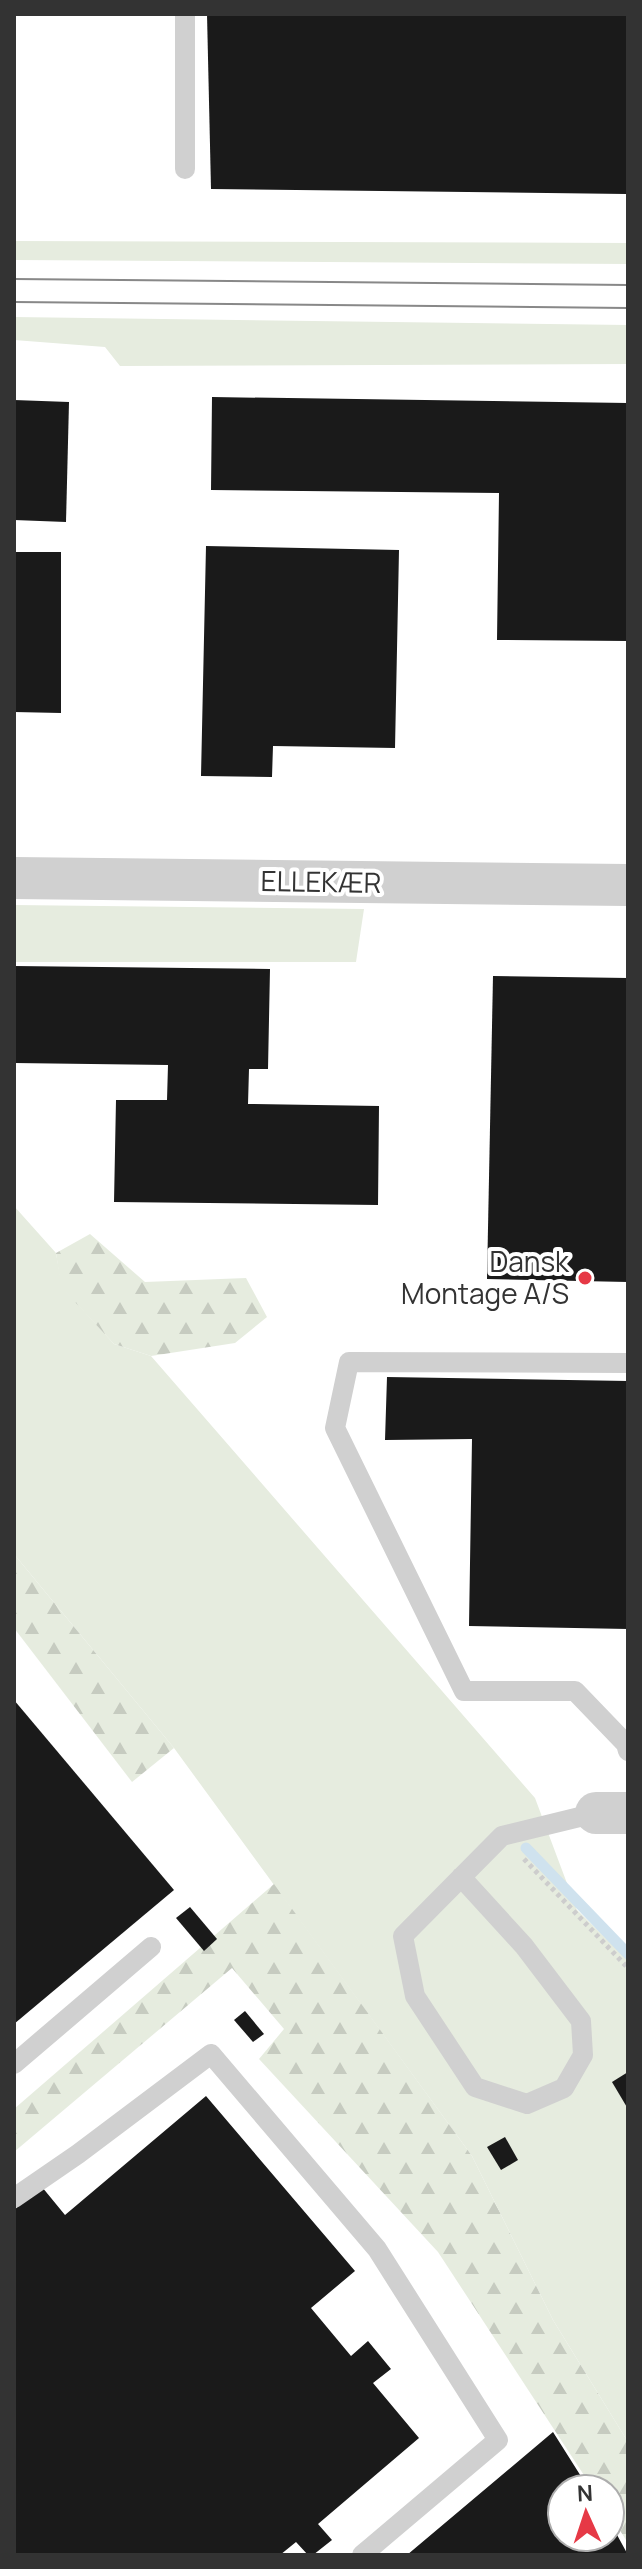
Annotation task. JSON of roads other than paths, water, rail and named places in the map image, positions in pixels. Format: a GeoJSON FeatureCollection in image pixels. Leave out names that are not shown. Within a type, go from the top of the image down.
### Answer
{"type":"FeatureCollection","features":[{"type":"Feature","properties":{"kind":"street","name":"ELLEKÆR"},"geometry":{"type":"LineString","coordinates":[[14,878],[628,885]]}},
{"type":"Feature","properties":{"kind":"lane"},"geometry":{"type":"LineString","coordinates":[[185,14],[185,169]]}},
{"type":"Feature","properties":{"kind":"lane"},"geometry":{"type":"LineString","coordinates":[[628,1363],[349,1362],[335,1428],[464,1691],[575,1691],[626,1744],[628,1751]]}},
{"type":"Feature","properties":{"kind":"lane"},"geometry":{"type":"LineString","coordinates":[[461,1877],[524,1946],[581,2021],[583,2055],[564,2088],[527,2104],[475,2087],[415,1996],[403,1936],[461,1877],[502,1836],[612,1813]]}},
{"type":"Feature","properties":{"kind":"lane"},"geometry":{"type":"LineString","coordinates":[[14,2064],[151,1947]]}},
{"type":"Feature","properties":{"kind":"lane"},"geometry":{"type":"LineString","coordinates":[[14,2198],[211,2054],[377,2249],[498,2440],[362,2555]]}},
{"type":"Feature","properties":{"kind":"waterway"},"geometry":{"type":"LineString","coordinates":[[526,1848],[628,1954]]}},
{"type":"Feature","properties":{"kind":"tram line"},"geometry":{"type":"LineString","coordinates":[[14,279],[628,285]]}},
{"type":"Feature","properties":{"kind":"tram line"},"geometry":{"type":"LineString","coordinates":[[14,302],[628,308]]}},
{"type":"Feature","properties":{"kind":"place","name":"Dansk Montage A/S"},"geometry":{"type":"Point","coordinates":[585,1278]}}]}
